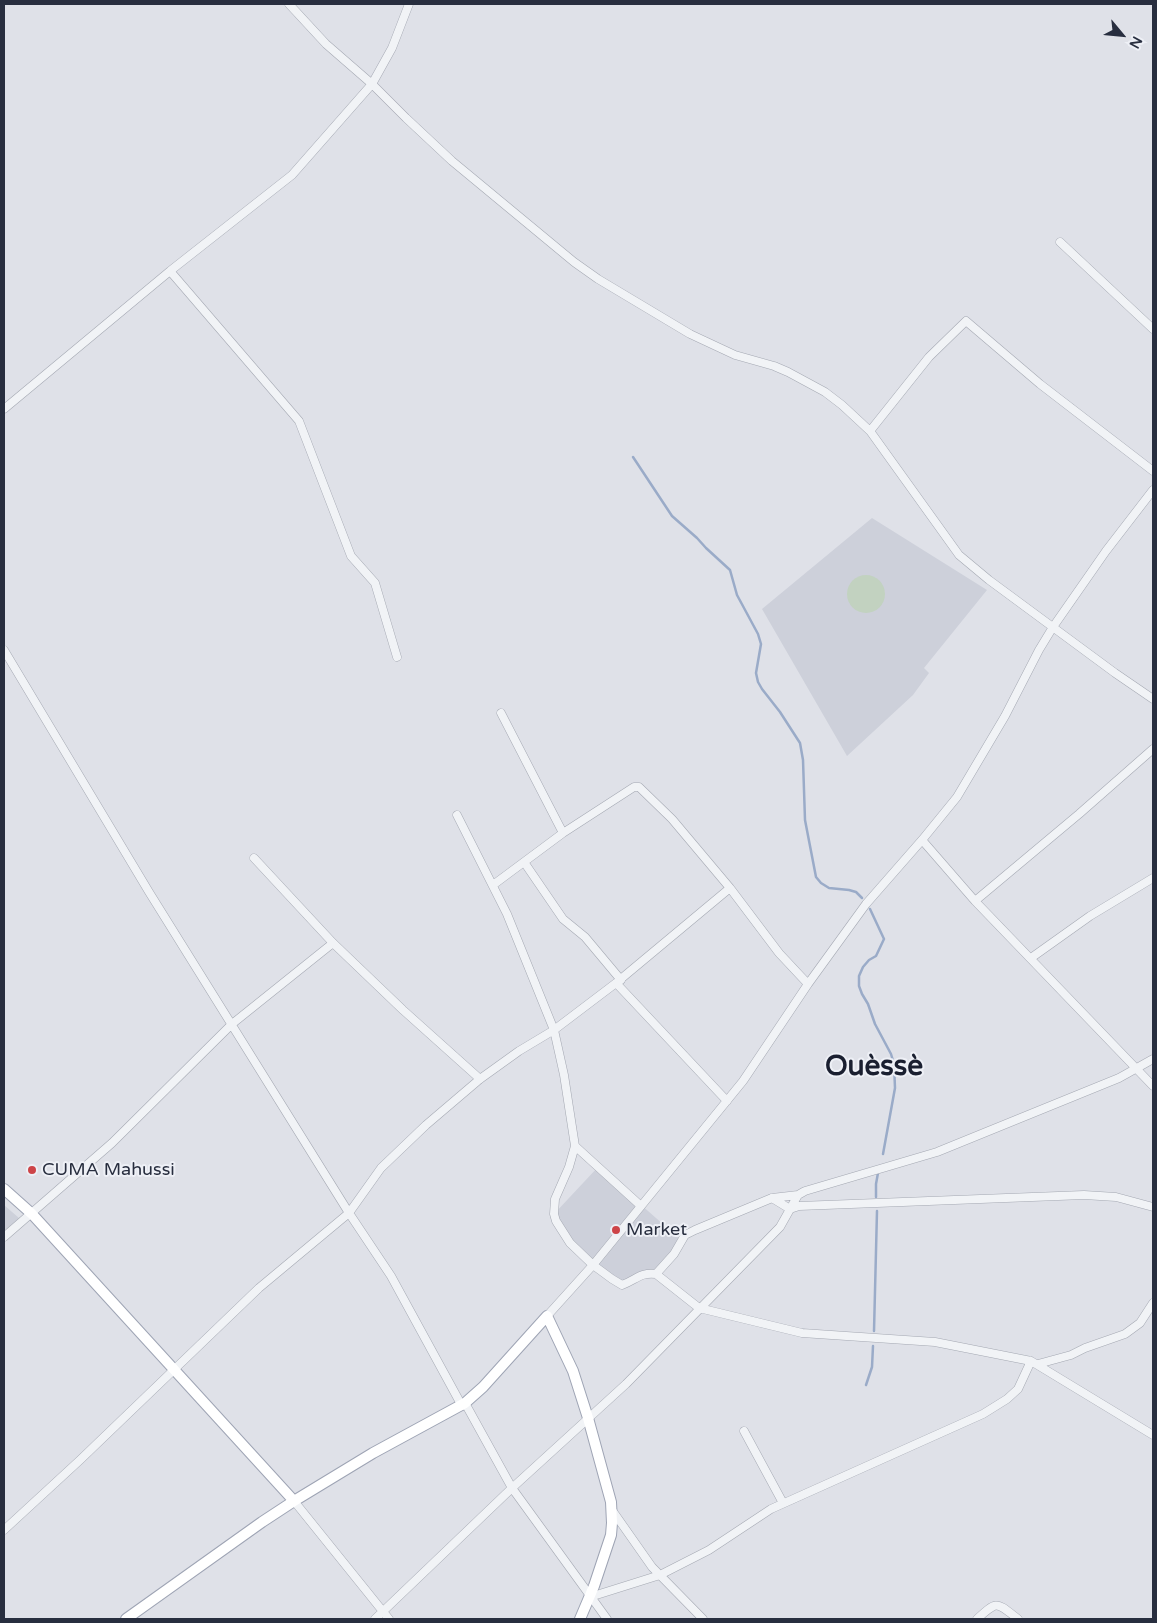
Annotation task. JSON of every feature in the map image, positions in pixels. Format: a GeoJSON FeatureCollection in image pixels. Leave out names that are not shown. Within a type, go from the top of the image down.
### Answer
{"type":"FeatureCollection","features":[{"type":"Feature","properties":{"kind":"main road"},"geometry":{"type":"LineString","coordinates":[[4,1190],[32,1214],[294,1501]]}},
{"type":"Feature","properties":{"kind":"main road"},"geometry":{"type":"LineString","coordinates":[[126,1619],[294,1501],[373,1453],[464,1404],[547,1316],[573,1371],[609,1492],[612,1510],[611,1535],[590,1597],[580,1619]]}},
{"type":"Feature","properties":{"kind":"street"},"geometry":{"type":"LineString","coordinates":[[288,4],[326,44],[372,84],[452,161],[574,262],[598,279],[690,334],[735,355],[774,366],[804,380],[825,392],[842,405],[870,431],[959,555],[989,580],[1153,699]]}},
{"type":"Feature","properties":{"kind":"street"},"geometry":{"type":"LineString","coordinates":[[4,409],[170,271],[292,175],[372,84],[392,48],[409,4]]}},
{"type":"Feature","properties":{"kind":"street"},"geometry":{"type":"LineString","coordinates":[[1060,242],[1153,329]]}},
{"type":"Feature","properties":{"kind":"street"},"geometry":{"type":"LineString","coordinates":[[170,271],[298,421],[351,556],[375,583],[397,657]]}},
{"type":"Feature","properties":{"kind":"street"},"geometry":{"type":"LineString","coordinates":[[870,431],[929,357],[966,320],[1040,384],[1153,471]]}},
{"type":"Feature","properties":{"kind":"street"},"geometry":{"type":"LineString","coordinates":[[547,1316],[593,1265],[727,1101],[866,904],[922,840],[956,797],[1005,716],[1053,627],[1106,551],[1153,490]]}},
{"type":"Feature","properties":{"kind":"street"},"geometry":{"type":"LineString","coordinates":[[4,650],[148,892],[349,1213],[391,1276],[512,1488],[607,1619]]}},
{"type":"Feature","properties":{"kind":"street"},"geometry":{"type":"LineString","coordinates":[[501,713],[563,833]]}},
{"type":"Feature","properties":{"kind":"street"},"geometry":{"type":"LineString","coordinates":[[976,901],[1153,749]]}},
{"type":"Feature","properties":{"kind":"street"},"geometry":{"type":"LineString","coordinates":[[493,885],[563,833],[634,787],[639,788],[672,819],[730,888],[778,953],[808,984]]}},
{"type":"Feature","properties":{"kind":"street"},"geometry":{"type":"LineString","coordinates":[[457,815],[507,914],[554,1030],[564,1075],[575,1146],[569,1168],[555,1199],[554,1214],[560,1229],[570,1243],[593,1265],[612,1280],[622,1284],[638,1276],[651,1273],[656,1274],[699,1308],[802,1333],[934,1342],[1035,1363],[1096,1402],[1113,1410],[1153,1435]]}},
{"type":"Feature","properties":{"kind":"street"},"geometry":{"type":"LineString","coordinates":[[922,840],[976,901],[1153,1086]]}},
{"type":"Feature","properties":{"kind":"street"},"geometry":{"type":"LineString","coordinates":[[254,858],[333,943],[480,1079]]}},
{"type":"Feature","properties":{"kind":"street"},"geometry":{"type":"LineString","coordinates":[[524,862],[563,919],[585,937],[619,982],[727,1101]]}},
{"type":"Feature","properties":{"kind":"street"},"geometry":{"type":"LineString","coordinates":[[1031,958],[1090,916],[1153,880]]}},
{"type":"Feature","properties":{"kind":"street"},"geometry":{"type":"LineString","coordinates":[[4,1530],[258,1288],[349,1213],[382,1168],[426,1125],[480,1079],[519,1051],[554,1030],[619,982],[730,888]]}},
{"type":"Feature","properties":{"kind":"street"},"geometry":{"type":"LineString","coordinates":[[4,1237],[112,1143],[232,1024],[333,943]]}},
{"type":"Feature","properties":{"kind":"street"},"geometry":{"type":"LineString","coordinates":[[656,1274],[674,1254],[684,1235],[695,1230],[772,1198],[798,1195],[805,1191],[937,1152],[1120,1078],[1153,1059]]}},
{"type":"Feature","properties":{"kind":"street"},"geometry":{"type":"LineString","coordinates":[[575,1146],[641,1206]]}},
{"type":"Feature","properties":{"kind":"street"},"geometry":{"type":"LineString","coordinates":[[375,1619],[512,1488],[626,1384],[780,1227],[798,1195]]}},
{"type":"Feature","properties":{"kind":"street"},"geometry":{"type":"LineString","coordinates":[[772,1198],[790,1209],[799,1206],[1084,1195],[1116,1197],[1153,1207]]}},
{"type":"Feature","properties":{"kind":"street"},"geometry":{"type":"LineString","coordinates":[[590,1597],[660,1575],[710,1550],[783,1503],[983,1414],[1007,1399],[1018,1389],[1035,1363],[1071,1355],[1125,1334],[1140,1323],[1153,1303]]}},
{"type":"Feature","properties":{"kind":"street"},"geometry":{"type":"LineString","coordinates":[[744,1431],[783,1503]]}},
{"type":"Feature","properties":{"kind":"street"},"geometry":{"type":"LineString","coordinates":[[294,1501],[389,1619]]}},
{"type":"Feature","properties":{"kind":"street"},"geometry":{"type":"LineString","coordinates":[[612,1510],[652,1567],[703,1619]]}},
{"type":"Feature","properties":{"kind":"street"},"geometry":{"type":"LineString","coordinates":[[977,1619],[992,1606],[996,1605],[1001,1606],[1018,1619]]}},
{"type":"Feature","properties":{"kind":"shaded area"},"geometry":{"type":"Polygon","coordinates":[[[872,518],[987,590],[924,668],[929,673],[913,695],[847,756],[762,609],[872,518]]]}},
{"type":"Feature","properties":{"kind":"shaded area","name":"Market"},"geometry":{"type":"Polygon","coordinates":[[[598,1167],[681,1240],[656,1274],[622,1285],[570,1243],[554,1214],[598,1167]]]}},
{"type":"Feature","properties":{"kind":"shaded area"},"geometry":{"type":"Polygon","coordinates":[[[4,1205],[19,1218],[4,1231],[4,1205]]]}},
{"type":"Feature","properties":{"kind":"green space"},"geometry":{"type":"Polygon","coordinates":[[[866,575],[873,576],[879,581],[884,587],[884,601],[879,607],[873,612],[866,613],[859,612],[853,607],[848,601],[847,594],[848,587],[853,581],[859,576],[866,575]]]}},
{"type":"Feature","properties":{"kind":"waterway"},"geometry":{"type":"LineString","coordinates":[[633,457],[672,516],[730,570],[737,595],[758,634],[761,644],[756,673],[758,682],[800,743],[803,760],[805,820],[816,877],[829,888],[856,892],[862,898]]}},
{"type":"Feature","properties":{"kind":"waterway"},"geometry":{"type":"LineString","coordinates":[[870,909],[884,939],[876,956],[863,967],[859,976],[859,986],[894,1064],[895,1088],[883,1154]]}},
{"type":"Feature","properties":{"kind":"waterway"},"geometry":{"type":"LineString","coordinates":[[876,1197],[878,1173]]}},
{"type":"Feature","properties":{"kind":"waterway"},"geometry":{"type":"LineString","coordinates":[[874,1331],[877,1211]]}},
{"type":"Feature","properties":{"kind":"waterway"},"geometry":{"type":"LineString","coordinates":[[866,1385],[872,1367],[873,1346]]}},
{"type":"Feature","properties":{"kind":"place","name":"CUMA Mahussi"},"geometry":{"type":"Point","coordinates":[32,1170]}},
{"type":"Feature","properties":{"kind":"place","name":"Market"},"geometry":{"type":"Point","coordinates":[616,1230]}},
{"type":"Feature","properties":{"kind":"district","name":"Ouèssè"},"geometry":{"type":"Point","coordinates":[874,1068]}}]}
